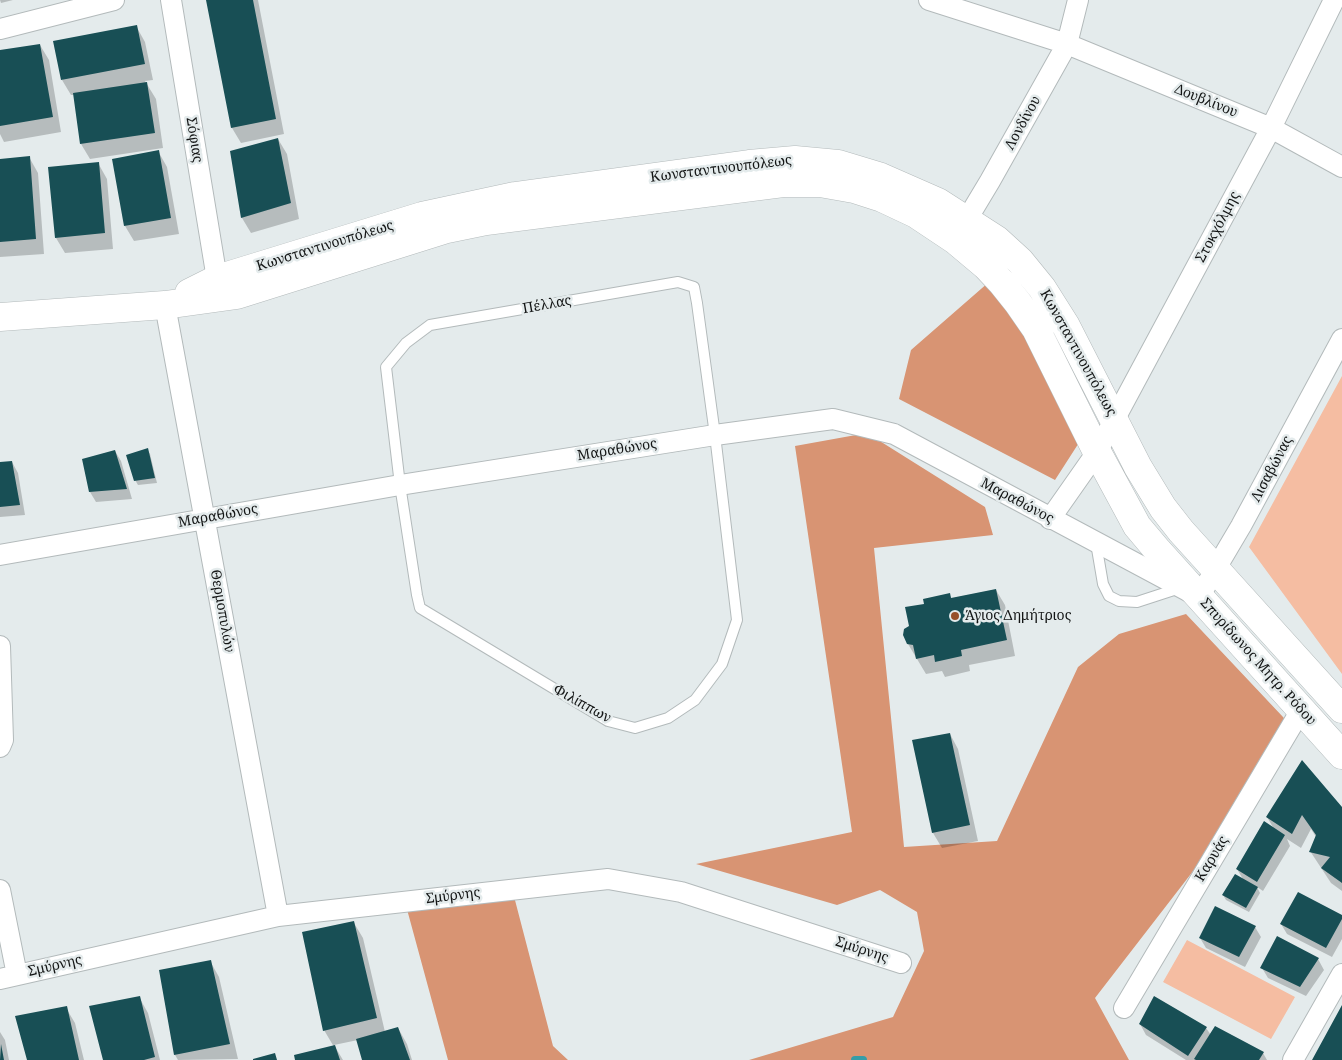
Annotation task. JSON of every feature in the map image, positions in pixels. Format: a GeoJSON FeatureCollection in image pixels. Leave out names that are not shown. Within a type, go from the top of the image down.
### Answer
{"type":"FeatureCollection","features":[{"type":"Feature","properties":{"kind":"main road","name":"Κωνσταντινουπόλεως"},"geometry":{"type":"LineString","coordinates":[[165,305],[217,280],[422,216],[457,207],[544,192],[749,164],[795,160],[838,164],[881,177],[938,202],[961,230],[986,266],[1023,309],[1036,329],[1097,452],[1137,526],[1184,584]]}},
{"type":"Feature","properties":{"kind":"main road","name":"Κωνσταντινουπόλεως"},"geometry":{"type":"LineString","coordinates":[[0,317],[165,305],[237,295],[447,229],[486,220],[782,183],[820,183],[854,189],[882,198],[916,214],[997,240],[1020,262],[1042,288],[1066,326],[1138,467],[1163,508],[1216,569]]}},
{"type":"Feature","properties":{"kind":"main road"},"geometry":{"type":"LineString","coordinates":[[1216,569],[1342,709]]}},
{"type":"Feature","properties":{"kind":"main road","name":"Σπυρίδωνος Μητρ. Ρόδου"},"geometry":{"type":"LineString","coordinates":[[1184,584],[1342,755]]}},
{"type":"Feature","properties":{"kind":"street"},"geometry":{"type":"LineString","coordinates":[[0,29],[114,0]]}},
{"type":"Feature","properties":{"kind":"street","name":"Σόφιας"},"geometry":{"type":"LineString","coordinates":[[171,0],[217,280]]}},
{"type":"Feature","properties":{"kind":"street","name":"Δουβλίνου"},"geometry":{"type":"LineString","coordinates":[[929,0],[1067,44],[1271,128],[1342,167]]}},
{"type":"Feature","properties":{"kind":"street","name":"Λονδίνου"},"geometry":{"type":"LineString","coordinates":[[961,230],[1067,44],[1078,0]]}},
{"type":"Feature","properties":{"kind":"street","name":"Στοκχόλμης"},"geometry":{"type":"LineString","coordinates":[[1050,519],[1097,452],[1115,420],[1271,128],[1334,0]]}},
{"type":"Feature","properties":{"kind":"street","name":"Θερμοπυλών"},"geometry":{"type":"LineString","coordinates":[[165,305],[278,916]]}},
{"type":"Feature","properties":{"kind":"street","name":"Λισαβώνας"},"geometry":{"type":"LineString","coordinates":[[1184,584],[1216,569],[1342,339]]}},
{"type":"Feature","properties":{"kind":"street","name":"Μαραθώνος"},"geometry":{"type":"LineString","coordinates":[[0,555],[400,485],[715,434],[833,420],[894,434],[1096,543],[1184,584]]}},
{"type":"Feature","properties":{"kind":"street"},"geometry":{"type":"LineString","coordinates":[[0,646],[2,743]]}},
{"type":"Feature","properties":{"kind":"street","name":"Καρυάς"},"geometry":{"type":"LineString","coordinates":[[1124,1008],[1301,710]]}},
{"type":"Feature","properties":{"kind":"street","name":"Σμύρνης"},"geometry":{"type":"LineString","coordinates":[[8,977],[278,916],[608,879],[681,892],[901,963]]}},
{"type":"Feature","properties":{"kind":"street"},"geometry":{"type":"LineString","coordinates":[[0,890],[8,977]]}},
{"type":"Feature","properties":{"kind":"street"},"geometry":{"type":"LineString","coordinates":[[1293,1060],[1342,974]]}},
{"type":"Feature","properties":{"kind":"lane","name":"Πέλλας"},"geometry":{"type":"LineString","coordinates":[[400,485],[386,367],[406,343],[430,325],[678,282],[694,287],[696,295],[715,434]]}},
{"type":"Feature","properties":{"kind":"lane","name":"Φιλίππων"},"geometry":{"type":"LineString","coordinates":[[400,485],[420,608],[608,721],[635,728],[668,718],[695,700],[722,664],[736,620],[715,434]]}},
{"type":"Feature","properties":{"kind":"lane"},"geometry":{"type":"LineString","coordinates":[[1096,543],[1103,584],[1109,596],[1119,601],[1137,602],[1184,584]]}},
{"type":"Feature","properties":{"kind":"shaded area"},"geometry":{"type":"Polygon","coordinates":[[[989,282],[1060,382],[1082,438],[1055,480],[899,399],[911,350],[989,282]]]}},
{"type":"Feature","properties":{"kind":"shaded area"},"geometry":{"type":"Polygon","coordinates":[[[1342,376],[1342,674],[1249,547],[1342,376]]]}},
{"type":"Feature","properties":{"kind":"shaded area"},"geometry":{"type":"Polygon","coordinates":[[[867,433],[985,507],[993,535],[874,548],[904,847],[997,841],[1078,667],[1119,634],[1186,614],[1299,734],[1095,998],[1129,1060],[749,1060],[893,1017],[924,951],[917,912],[880,890],[837,905],[696,864],[852,832],[795,446],[867,433]]]}},
{"type":"Feature","properties":{"kind":"shaded area"},"geometry":{"type":"Polygon","coordinates":[[[510,881],[553,1046],[568,1060],[448,1060],[405,902],[510,881]]]}},
{"type":"Feature","properties":{"kind":"shaded area"},"geometry":{"type":"Polygon","coordinates":[[[1187,940],[1295,997],[1271,1039],[1163,982],[1187,940]]]}},
{"type":"Feature","properties":{"kind":"building"},"geometry":{"type":"Polygon","coordinates":[[[206,0],[253,0],[276,119],[231,128],[206,0]]]}},
{"type":"Feature","properties":{"kind":"building"},"geometry":{"type":"Polygon","coordinates":[[[137,25],[145,64],[61,80],[53,41],[137,25]]]}},
{"type":"Feature","properties":{"kind":"building"},"geometry":{"type":"Polygon","coordinates":[[[40,44],[53,117],[0,126],[0,50],[40,44]]]}},
{"type":"Feature","properties":{"kind":"building"},"geometry":{"type":"Polygon","coordinates":[[[147,82],[155,133],[80,144],[73,93],[147,82]]]}},
{"type":"Feature","properties":{"kind":"building"},"geometry":{"type":"Polygon","coordinates":[[[278,138],[291,203],[241,218],[230,151],[278,138]]]}},
{"type":"Feature","properties":{"kind":"building"},"geometry":{"type":"Polygon","coordinates":[[[159,150],[171,218],[124,226],[112,159],[159,150]]]}},
{"type":"Feature","properties":{"kind":"building"},"geometry":{"type":"Polygon","coordinates":[[[30,156],[36,239],[0,242],[0,159],[30,156]]]}},
{"type":"Feature","properties":{"kind":"building"},"geometry":{"type":"Polygon","coordinates":[[[99,162],[105,233],[55,238],[48,167],[99,162]]]}},
{"type":"Feature","properties":{"kind":"building"},"geometry":{"type":"Polygon","coordinates":[[[148,448],[155,478],[134,481],[126,455],[148,448]]]}},
{"type":"Feature","properties":{"kind":"building"},"geometry":{"type":"Polygon","coordinates":[[[115,450],[127,489],[89,492],[82,459],[115,450]]]}},
{"type":"Feature","properties":{"kind":"building"},"geometry":{"type":"Polygon","coordinates":[[[12,461],[20,505],[0,507],[0,462],[12,461]]]}},
{"type":"Feature","properties":{"kind":"building","name":"Άγιος Δημήτριος"},"geometry":{"type":"Polygon","coordinates":[[[996,589],[1007,640],[961,650],[962,656],[935,662],[934,655],[916,659],[913,645],[907,644],[903,635],[904,629],[909,626],[905,607],[924,604],[923,599],[950,593],[951,598],[996,589]]]}},
{"type":"Feature","properties":{"kind":"building"},"geometry":{"type":"Polygon","coordinates":[[[950,733],[970,825],[932,833],[912,740],[950,733]]]}},
{"type":"Feature","properties":{"kind":"building"},"geometry":{"type":"Polygon","coordinates":[[[1302,760],[1342,807],[1342,883],[1321,868],[1330,857],[1309,852],[1316,835],[1302,815],[1292,834],[1266,817],[1302,760]]]}},
{"type":"Feature","properties":{"kind":"building"},"geometry":{"type":"Polygon","coordinates":[[[1264,821],[1285,835],[1257,882],[1236,869],[1264,821]]]}},
{"type":"Feature","properties":{"kind":"building"},"geometry":{"type":"Polygon","coordinates":[[[1235,874],[1258,887],[1246,908],[1222,895],[1235,874]]]}},
{"type":"Feature","properties":{"kind":"building"},"geometry":{"type":"Polygon","coordinates":[[[1298,892],[1342,915],[1342,919],[1326,948],[1280,924],[1298,892]]]}},
{"type":"Feature","properties":{"kind":"building"},"geometry":{"type":"Polygon","coordinates":[[[1215,906],[1256,926],[1239,957],[1199,938],[1215,906]]]}},
{"type":"Feature","properties":{"kind":"building"},"geometry":{"type":"Polygon","coordinates":[[[354,921],[377,1018],[323,1031],[302,932],[354,921]]]}},
{"type":"Feature","properties":{"kind":"building"},"geometry":{"type":"Polygon","coordinates":[[[1277,936],[1319,958],[1300,987],[1260,968],[1277,936]]]}},
{"type":"Feature","properties":{"kind":"building"},"geometry":{"type":"Polygon","coordinates":[[[211,960],[230,1044],[174,1055],[159,970],[211,960]]]}},
{"type":"Feature","properties":{"kind":"building"},"geometry":{"type":"Polygon","coordinates":[[[140,996],[155,1057],[144,1060],[103,1060],[89,1006],[140,996]]]}},
{"type":"Feature","properties":{"kind":"building"},"geometry":{"type":"Polygon","coordinates":[[[1154,996],[1207,1027],[1188,1056],[1139,1024],[1154,996]]]}},
{"type":"Feature","properties":{"kind":"building"},"geometry":{"type":"Polygon","coordinates":[[[1342,1005],[1342,1060],[1312,1060],[1342,1005]]]}},
{"type":"Feature","properties":{"kind":"building"},"geometry":{"type":"Polygon","coordinates":[[[67,1006],[79,1060],[27,1060],[15,1016],[67,1006]]]}},
{"type":"Feature","properties":{"kind":"building"},"geometry":{"type":"Polygon","coordinates":[[[1215,1026],[1264,1052],[1259,1060],[1194,1059],[1215,1026]]]}},
{"type":"Feature","properties":{"kind":"building"},"geometry":{"type":"Polygon","coordinates":[[[398,1027],[410,1060],[362,1060],[356,1039],[398,1027]]]}},
{"type":"Feature","properties":{"kind":"building"},"geometry":{"type":"Polygon","coordinates":[[[1,1044],[4,1060],[0,1060],[1,1044]]]}},
{"type":"Feature","properties":{"kind":"building"},"geometry":{"type":"Polygon","coordinates":[[[335,1045],[340,1060],[295,1060],[294,1055],[335,1045]]]}},
{"type":"Feature","properties":{"kind":"building"},"geometry":{"type":"Polygon","coordinates":[[[275,1053],[277,1060],[253,1060],[253,1059],[275,1053]]]}},
{"type":"Feature","properties":{"kind":"waterway"},"geometry":{"type":"LineString","coordinates":[[855,1060],[863,1060]]}},
{"type":"Feature","properties":{"kind":"place","name":"Άγιος Δημήτριος"},"geometry":{"type":"Point","coordinates":[955,616]}}]}
